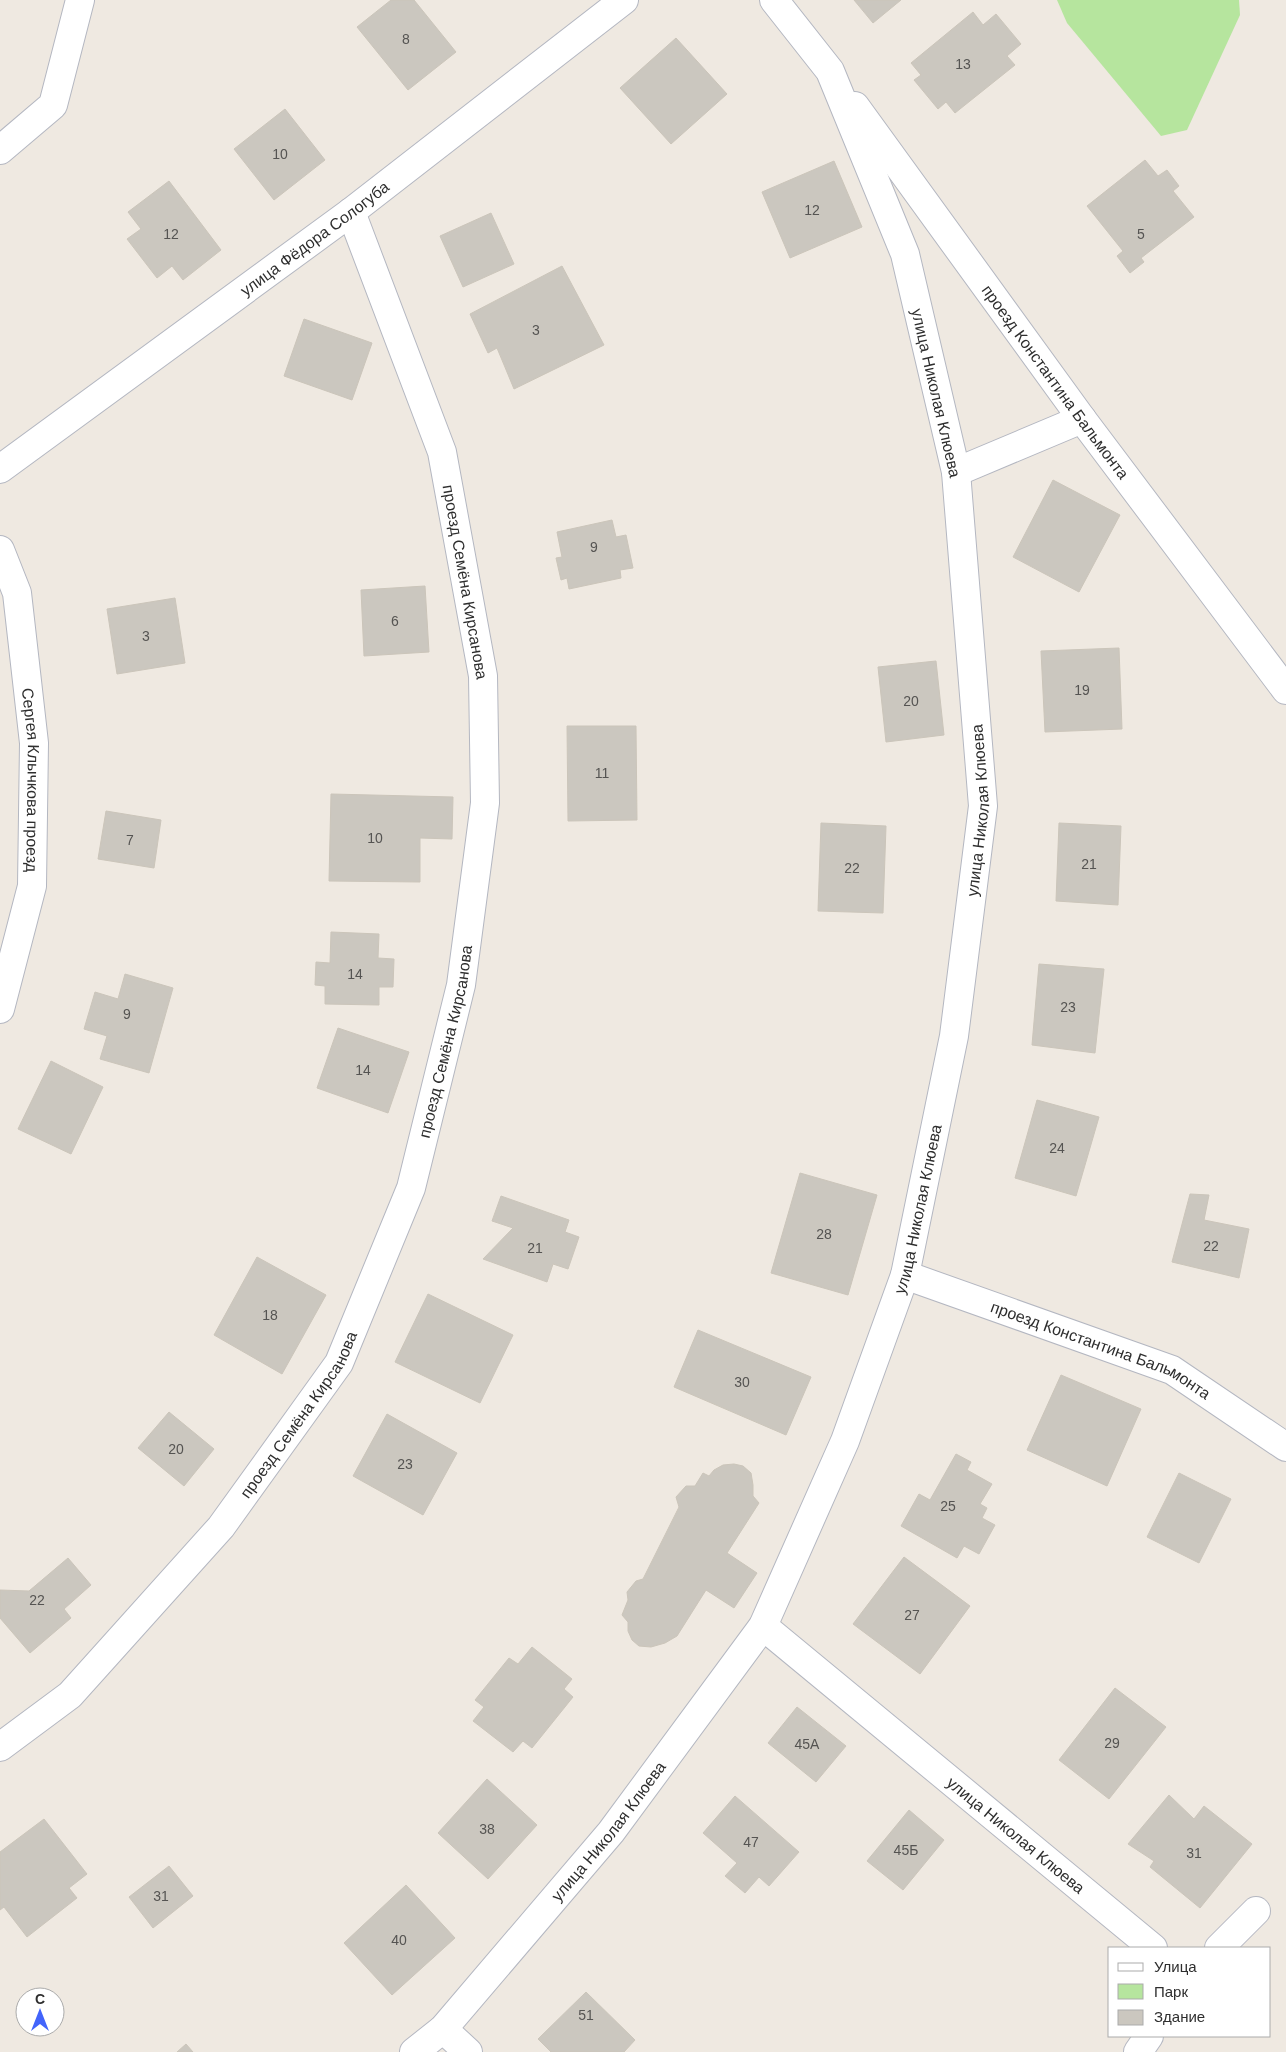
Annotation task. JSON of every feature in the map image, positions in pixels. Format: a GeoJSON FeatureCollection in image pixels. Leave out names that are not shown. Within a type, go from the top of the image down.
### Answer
{"type":"FeatureCollection","features":[{"type":"Feature","properties":{"kind":"street"},"geometry":{"type":"LineString","coordinates":[[0,150],[54,104],[80,0]]}},
{"type":"Feature","properties":{"kind":"street","name":"улица Фёдора Сологуба"},"geometry":{"type":"LineString","coordinates":[[0,470],[351,212],[624,0]]}},
{"type":"Feature","properties":{"kind":"street","name":"улица Николая Клюева"},"geometry":{"type":"LineString","coordinates":[[414,2052],[443,2028],[611,1832],[763,1626],[845,1442],[905,1275],[954,1036],[983,806],[956,472],[905,254],[830,71],[774,0]]}},
{"type":"Feature","properties":{"kind":"street","name":"проезд Константина Бальмонта"},"geometry":{"type":"LineString","coordinates":[[830,71],[1082,419],[1286,690]]}},
{"type":"Feature","properties":{"kind":"street","name":"проезд Семёна Кирсанова"},"geometry":{"type":"LineString","coordinates":[[0,1747],[70,1695],[221,1527],[339,1363],[411,1188],[461,985],[485,803],[483,676],[442,452],[351,212]]}},
{"type":"Feature","properties":{"kind":"street"},"geometry":{"type":"LineString","coordinates":[[956,472],[1082,419]]}},
{"type":"Feature","properties":{"kind":"street","name":"Сергея Клычкова проезд"},"geometry":{"type":"LineString","coordinates":[[0,550],[17,593],[34,743],[32,886],[0,1009]]}},
{"type":"Feature","properties":{"kind":"street","name":"проезд Константина Бальмонта"},"geometry":{"type":"LineString","coordinates":[[905,1275],[1172,1370],[1286,1446]]}},
{"type":"Feature","properties":{"kind":"street","name":"улица Николая Клюева"},"geometry":{"type":"LineString","coordinates":[[763,1626],[1153,1947]]}},
{"type":"Feature","properties":{"kind":"street"},"geometry":{"type":"LineString","coordinates":[[1220,1947],[1256,1911]]}},
{"type":"Feature","properties":{"kind":"street"},"geometry":{"type":"LineString","coordinates":[[443,2028],[468,2052]]}},
{"type":"Feature","properties":{"kind":"street"},"geometry":{"type":"LineString","coordinates":[[1138,2052],[1148,2037]]}},
{"type":"Feature","properties":{"kind":"green space"},"geometry":{"type":"Polygon","coordinates":[[[1057,0],[1239,0],[1240,15],[1187,130],[1161,136],[1067,23],[1057,0]]]}},
{"type":"Feature","properties":{"kind":"building"},"geometry":{"type":"Polygon","coordinates":[[[391,0],[414,0],[456,52],[408,90],[357,27],[391,0]]]}},
{"type":"Feature","properties":{"kind":"building"},"geometry":{"type":"Polygon","coordinates":[[[854,0],[901,0],[873,23],[854,0]]]}},
{"type":"Feature","properties":{"kind":"building"},"geometry":{"type":"Polygon","coordinates":[[[973,12],[983,25],[996,14],[1021,44],[1007,56],[1015,65],[955,113],[946,102],[938,109],[914,80],[921,75],[911,63],[973,12]]]}},
{"type":"Feature","properties":{"kind":"building"},"geometry":{"type":"Polygon","coordinates":[[[676,38],[727,94],[671,144],[620,88],[676,38]]]}},
{"type":"Feature","properties":{"kind":"building"},"geometry":{"type":"Polygon","coordinates":[[[285,109],[325,160],[274,200],[234,149],[285,109]]]}},
{"type":"Feature","properties":{"kind":"building"},"geometry":{"type":"Polygon","coordinates":[[[1145,160],[1158,176],[1167,170],[1179,186],[1173,191],[1194,217],[1141,258],[1144,262],[1130,273],[1117,256],[1123,251],[1087,206],[1145,160]]]}},
{"type":"Feature","properties":{"kind":"building"},"geometry":{"type":"Polygon","coordinates":[[[834,161],[862,227],[790,258],[762,192],[834,161]]]}},
{"type":"Feature","properties":{"kind":"building"},"geometry":{"type":"Polygon","coordinates":[[[169,181],[221,250],[183,280],[172,266],[157,278],[127,239],[141,229],[128,212],[169,181]]]}},
{"type":"Feature","properties":{"kind":"building"},"geometry":{"type":"Polygon","coordinates":[[[491,213],[514,264],[463,287],[440,236],[491,213]]]}},
{"type":"Feature","properties":{"kind":"building"},"geometry":{"type":"Polygon","coordinates":[[[562,266],[604,345],[514,389],[497,348],[488,353],[470,314],[562,266]]]}},
{"type":"Feature","properties":{"kind":"building"},"geometry":{"type":"Polygon","coordinates":[[[304,319],[372,343],[352,400],[284,376],[304,319]]]}},
{"type":"Feature","properties":{"kind":"building"},"geometry":{"type":"Polygon","coordinates":[[[1053,480],[1120,515],[1079,592],[1013,557],[1053,480]]]}},
{"type":"Feature","properties":{"kind":"building"},"geometry":{"type":"Polygon","coordinates":[[[612,520],[616,537],[626,535],[633,568],[620,570],[621,578],[569,589],[567,578],[561,580],[556,558],[562,557],[557,532],[612,520]]]}},
{"type":"Feature","properties":{"kind":"building"},"geometry":{"type":"Polygon","coordinates":[[[425,586],[429,652],[364,656],[361,590],[425,586]]]}},
{"type":"Feature","properties":{"kind":"building"},"geometry":{"type":"Polygon","coordinates":[[[175,598],[185,663],[117,674],[107,609],[175,598]]]}},
{"type":"Feature","properties":{"kind":"building"},"geometry":{"type":"Polygon","coordinates":[[[1119,648],[1122,729],[1045,732],[1041,651],[1119,648]]]}},
{"type":"Feature","properties":{"kind":"building"},"geometry":{"type":"Polygon","coordinates":[[[936,661],[944,735],[886,742],[878,667],[936,661]]]}},
{"type":"Feature","properties":{"kind":"building"},"geometry":{"type":"Polygon","coordinates":[[[567,726],[636,726],[637,820],[568,821],[567,726]]]}},
{"type":"Feature","properties":{"kind":"building"},"geometry":{"type":"Polygon","coordinates":[[[331,794],[453,797],[452,839],[420,838],[420,882],[329,881],[331,794]]]}},
{"type":"Feature","properties":{"kind":"building"},"geometry":{"type":"Polygon","coordinates":[[[106,811],[161,820],[154,868],[98,859],[106,811]]]}},
{"type":"Feature","properties":{"kind":"building"},"geometry":{"type":"Polygon","coordinates":[[[821,823],[886,826],[883,913],[818,911],[821,823]]]}},
{"type":"Feature","properties":{"kind":"building"},"geometry":{"type":"Polygon","coordinates":[[[1059,823],[1121,826],[1118,905],[1056,901],[1059,823]]]}},
{"type":"Feature","properties":{"kind":"building"},"geometry":{"type":"Polygon","coordinates":[[[331,932],[379,934],[378,958],[394,959],[393,987],[379,987],[379,1005],[325,1004],[325,986],[315,985],[316,962],[330,963],[331,932]]]}},
{"type":"Feature","properties":{"kind":"building"},"geometry":{"type":"Polygon","coordinates":[[[1039,964],[1104,969],[1095,1053],[1032,1045],[1039,964]]]}},
{"type":"Feature","properties":{"kind":"building"},"geometry":{"type":"Polygon","coordinates":[[[125,974],[173,988],[149,1073],[100,1059],[107,1036],[84,1029],[95,992],[118,999],[125,974]]]}},
{"type":"Feature","properties":{"kind":"building"},"geometry":{"type":"Polygon","coordinates":[[[338,1028],[409,1052],[388,1113],[317,1088],[338,1028]]]}},
{"type":"Feature","properties":{"kind":"building"},"geometry":{"type":"Polygon","coordinates":[[[51,1061],[103,1087],[71,1154],[18,1129],[51,1061]]]}},
{"type":"Feature","properties":{"kind":"building"},"geometry":{"type":"Polygon","coordinates":[[[1037,1100],[1099,1117],[1076,1196],[1015,1178],[1037,1100]]]}},
{"type":"Feature","properties":{"kind":"building"},"geometry":{"type":"Polygon","coordinates":[[[800,1173],[877,1195],[848,1295],[771,1273],[800,1173]]]}},
{"type":"Feature","properties":{"kind":"building"},"geometry":{"type":"Polygon","coordinates":[[[1190,1194],[1209,1195],[1204,1220],[1249,1229],[1239,1278],[1172,1262],[1190,1194]]]}},
{"type":"Feature","properties":{"kind":"building"},"geometry":{"type":"Polygon","coordinates":[[[501,1196],[569,1220],[565,1232],[579,1237],[568,1269],[553,1264],[547,1282],[483,1259],[513,1228],[492,1221],[501,1196]]]}},
{"type":"Feature","properties":{"kind":"building"},"geometry":{"type":"Polygon","coordinates":[[[257,1257],[326,1295],[282,1374],[214,1335],[257,1257]]]}},
{"type":"Feature","properties":{"kind":"building"},"geometry":{"type":"Polygon","coordinates":[[[428,1294],[513,1335],[480,1403],[395,1362],[428,1294]]]}},
{"type":"Feature","properties":{"kind":"building"},"geometry":{"type":"Polygon","coordinates":[[[698,1330],[811,1377],[786,1435],[674,1387],[698,1330]]]}},
{"type":"Feature","properties":{"kind":"building"},"geometry":{"type":"Polygon","coordinates":[[[1061,1375],[1141,1409],[1107,1486],[1027,1450],[1061,1375]]]}},
{"type":"Feature","properties":{"kind":"building"},"geometry":{"type":"Polygon","coordinates":[[[169,1412],[214,1449],[184,1486],[138,1448],[169,1412]]]}},
{"type":"Feature","properties":{"kind":"building"},"geometry":{"type":"Polygon","coordinates":[[[387,1414],[457,1453],[423,1515],[353,1476],[387,1414]]]}},
{"type":"Feature","properties":{"kind":"building"},"geometry":{"type":"Polygon","coordinates":[[[956,1454],[971,1462],[967,1470],[992,1484],[980,1504],[987,1508],[982,1518],[995,1525],[979,1554],[964,1546],[957,1558],[901,1526],[919,1494],[930,1500],[956,1454]]]}},
{"type":"Feature","properties":{"kind":"building"},"geometry":{"type":"Polygon","coordinates":[[[734,1464],[743,1466],[751,1473],[753,1496],[759,1503],[727,1553],[757,1573],[734,1608],[706,1590],[677,1636],[665,1643],[651,1647],[639,1646],[632,1640],[628,1631],[628,1622],[622,1615],[628,1600],[627,1592],[636,1581],[643,1579],[679,1507],[676,1497],[686,1486],[695,1486],[703,1473],[709,1476],[714,1470],[723,1465],[734,1464]]]}},
{"type":"Feature","properties":{"kind":"building"},"geometry":{"type":"Polygon","coordinates":[[[1179,1473],[1231,1499],[1199,1563],[1147,1537],[1179,1473]]]}},
{"type":"Feature","properties":{"kind":"building"},"geometry":{"type":"Polygon","coordinates":[[[904,1557],[970,1606],[920,1674],[853,1624],[904,1557]]]}},
{"type":"Feature","properties":{"kind":"building"},"geometry":{"type":"Polygon","coordinates":[[[68,1558],[91,1585],[64,1609],[71,1618],[30,1653],[0,1618],[0,1590],[29,1591],[68,1558]]]}},
{"type":"Feature","properties":{"kind":"building"},"geometry":{"type":"Polygon","coordinates":[[[532,1647],[572,1679],[564,1689],[573,1697],[532,1748],[523,1741],[513,1752],[473,1721],[484,1707],[475,1700],[509,1658],[518,1664],[532,1647]]]}},
{"type":"Feature","properties":{"kind":"building"},"geometry":{"type":"Polygon","coordinates":[[[1115,1688],[1166,1727],[1109,1799],[1059,1760],[1115,1688]]]}},
{"type":"Feature","properties":{"kind":"building"},"geometry":{"type":"Polygon","coordinates":[[[797,1707],[846,1746],[816,1782],[768,1743],[797,1707]]]}},
{"type":"Feature","properties":{"kind":"building"},"geometry":{"type":"Polygon","coordinates":[[[487,1779],[537,1825],[488,1879],[438,1833],[487,1779]]]}},
{"type":"Feature","properties":{"kind":"building"},"geometry":{"type":"Polygon","coordinates":[[[1169,1795],[1194,1819],[1204,1806],[1252,1844],[1200,1908],[1150,1867],[1154,1861],[1128,1844],[1169,1795]]]}},
{"type":"Feature","properties":{"kind":"building"},"geometry":{"type":"Polygon","coordinates":[[[735,1796],[799,1852],[769,1886],[759,1877],[745,1893],[725,1876],[737,1863],[703,1833],[735,1796]]]}},
{"type":"Feature","properties":{"kind":"building"},"geometry":{"type":"Polygon","coordinates":[[[909,1810],[944,1840],[903,1890],[867,1861],[909,1810]]]}},
{"type":"Feature","properties":{"kind":"building"},"geometry":{"type":"Polygon","coordinates":[[[44,1819],[87,1874],[69,1888],[77,1898],[27,1937],[4,1907],[0,1910],[0,1852],[44,1819]]]}},
{"type":"Feature","properties":{"kind":"building"},"geometry":{"type":"Polygon","coordinates":[[[169,1866],[193,1896],[153,1928],[129,1897],[169,1866]]]}},
{"type":"Feature","properties":{"kind":"building"},"geometry":{"type":"Polygon","coordinates":[[[406,1885],[455,1938],[392,1995],[344,1943],[406,1885]]]}},
{"type":"Feature","properties":{"kind":"building"},"geometry":{"type":"Polygon","coordinates":[[[586,1992],[635,2040],[624,2052],[551,2052],[538,2039],[586,1992]]]}},
{"type":"Feature","properties":{"kind":"building"},"geometry":{"type":"Polygon","coordinates":[[[186,2044],[193,2052],[177,2052],[186,2044]]]}}]}
